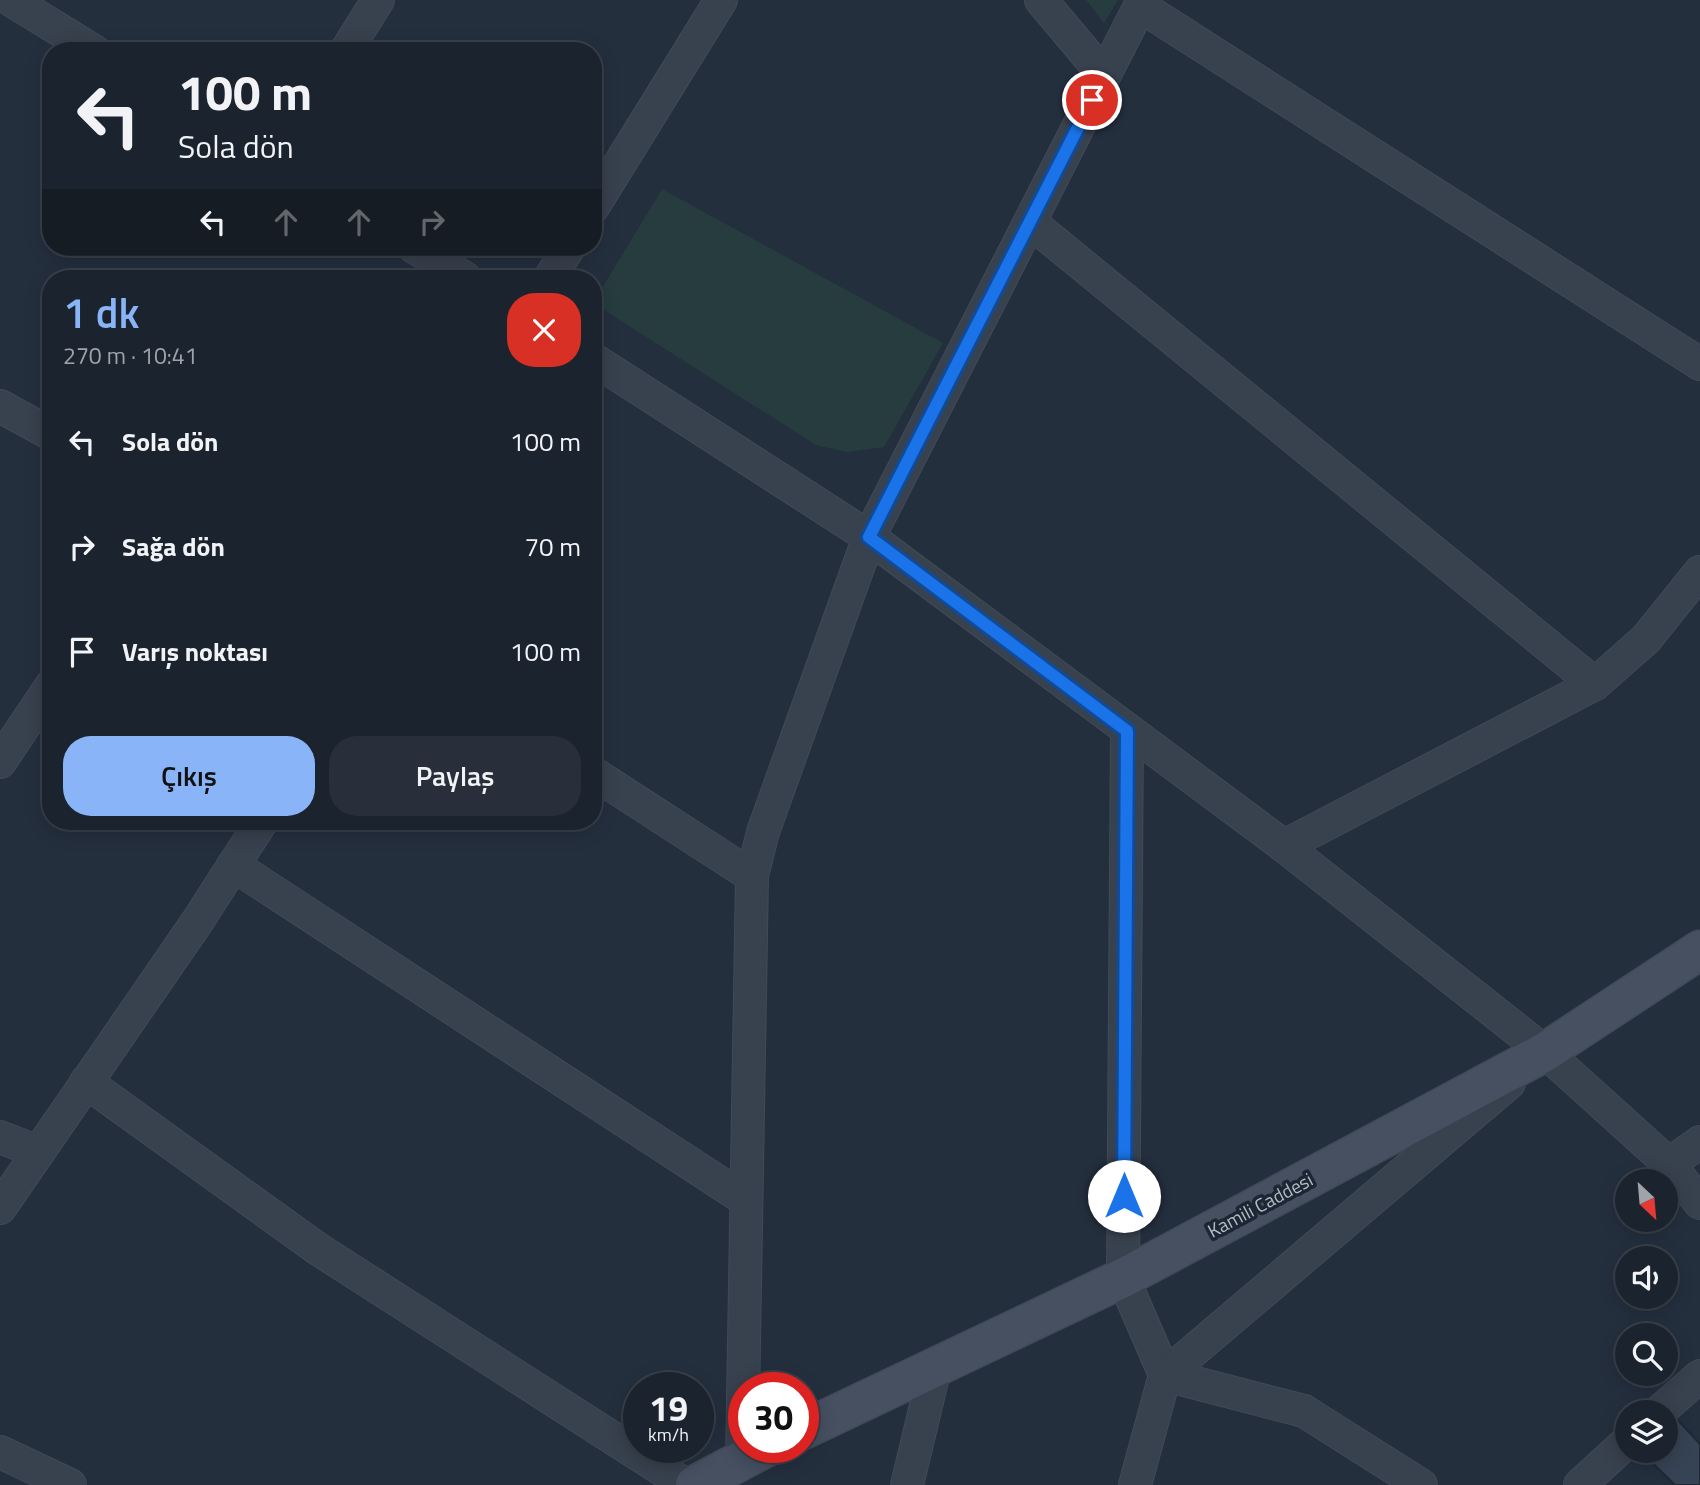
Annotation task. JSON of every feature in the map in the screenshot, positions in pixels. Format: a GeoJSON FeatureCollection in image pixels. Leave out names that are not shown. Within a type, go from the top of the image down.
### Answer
{"type":"FeatureCollection","features":[{"type":"Feature","properties":{"kind":"street"},"geometry":{"type":"LineString","coordinates":[[11,0],[79,42]]}},
{"type":"Feature","properties":{"kind":"street"},"geometry":{"type":"LineString","coordinates":[[352,42],[378,0]]}},
{"type":"Feature","properties":{"kind":"street"},"geometry":{"type":"LineString","coordinates":[[602,193],[721,0]]}},
{"type":"Feature","properties":{"kind":"street"},"geometry":{"type":"LineString","coordinates":[[1041,0],[1104,75]]}},
{"type":"Feature","properties":{"kind":"street"},"geometry":{"type":"LineString","coordinates":[[751,1372],[746,1200],[752,876],[763,832],[869,537],[1141,3],[1700,364]]}},
{"type":"Feature","properties":{"kind":"street"},"geometry":{"type":"LineString","coordinates":[[1030,222],[1595,684]]}},
{"type":"Feature","properties":{"kind":"street"},"geometry":{"type":"LineString","coordinates":[[429,256],[452,270]]}},
{"type":"Feature","properties":{"kind":"street"},"geometry":{"type":"LineString","coordinates":[[602,365],[869,537],[1284,846],[1545,1052],[1669,1164],[1700,1203]]}},
{"type":"Feature","properties":{"kind":"street"},"geometry":{"type":"LineString","coordinates":[[0,406],[42,429]]}},
{"type":"Feature","properties":{"kind":"street"},"geometry":{"type":"LineString","coordinates":[[1284,846],[1595,684],[1646,639],[1700,572]]}},
{"type":"Feature","properties":{"kind":"street"},"geometry":{"type":"LineString","coordinates":[[0,762],[42,699]]}},
{"type":"Feature","properties":{"kind":"street"},"geometry":{"type":"LineString","coordinates":[[1127,731],[1123,1278],[1165,1375]]}},
{"type":"Feature","properties":{"kind":"street"},"geometry":{"type":"LineString","coordinates":[[602,779],[752,876]]}},
{"type":"Feature","properties":{"kind":"street"},"geometry":{"type":"LineString","coordinates":[[0,1208],[256,830]]}},
{"type":"Feature","properties":{"kind":"street"},"geometry":{"type":"LineString","coordinates":[[233,865],[746,1200]]}},
{"type":"Feature","properties":{"kind":"street","name":"Kamili Caddesi"},"geometry":{"type":"LineString","coordinates":[[819,1422],[1123,1278],[1545,1052],[1700,950]]}},
{"type":"Feature","properties":{"kind":"street"},"geometry":{"type":"LineString","coordinates":[[1135,1485],[1165,1375],[1545,1052]]}},
{"type":"Feature","properties":{"kind":"street"},"geometry":{"type":"LineString","coordinates":[[86,1082],[318,1249],[686,1485]]}},
{"type":"Feature","properties":{"kind":"street"},"geometry":{"type":"LineString","coordinates":[[0,1137],[39,1152]]}},
{"type":"Feature","properties":{"kind":"street"},"geometry":{"type":"LineString","coordinates":[[1669,1164],[1700,1142]]}},
{"type":"Feature","properties":{"kind":"street"},"geometry":{"type":"LineString","coordinates":[[907,1485],[935,1368]]}},
{"type":"Feature","properties":{"kind":"street"},"geometry":{"type":"LineString","coordinates":[[1165,1375],[1304,1411],[1421,1485]]}},
{"type":"Feature","properties":{"kind":"street"},"geometry":{"type":"LineString","coordinates":[[1673,1400],[1700,1376]]}},
{"type":"Feature","properties":{"kind":"street"},"geometry":{"type":"LineString","coordinates":[[0,1452],[70,1485]]}},
{"type":"Feature","properties":{"kind":"street"},"geometry":{"type":"LineString","coordinates":[[1580,1485],[1615,1453]]}},
{"type":"Feature","properties":{"kind":"street"},"geometry":{"type":"LineString","coordinates":[[695,1485],[736,1463]]}},
{"type":"Feature","properties":{"kind":"green space"},"geometry":{"type":"Polygon","coordinates":[[[1086,0],[1118,0],[1104,23],[1086,0]]]}},
{"type":"Feature","properties":{"kind":"green space"},"geometry":{"type":"Polygon","coordinates":[[[662,189],[943,343],[884,447],[847,452],[816,445],[602,309],[602,288],[662,189]]]}},
{"type":"Feature","properties":{"kind":"building"},"geometry":{"type":"Polygon","coordinates":[[[1678,1420],[1700,1444],[1700,1485],[1675,1485],[1652,1463],[1678,1463],[1678,1420]]]}},
{"type":"Feature","properties":{"kind":"route"},"geometry":{"type":"LineString","coordinates":[[1092,100],[869,537],[1127,731],[1124,1196]]}}]}
